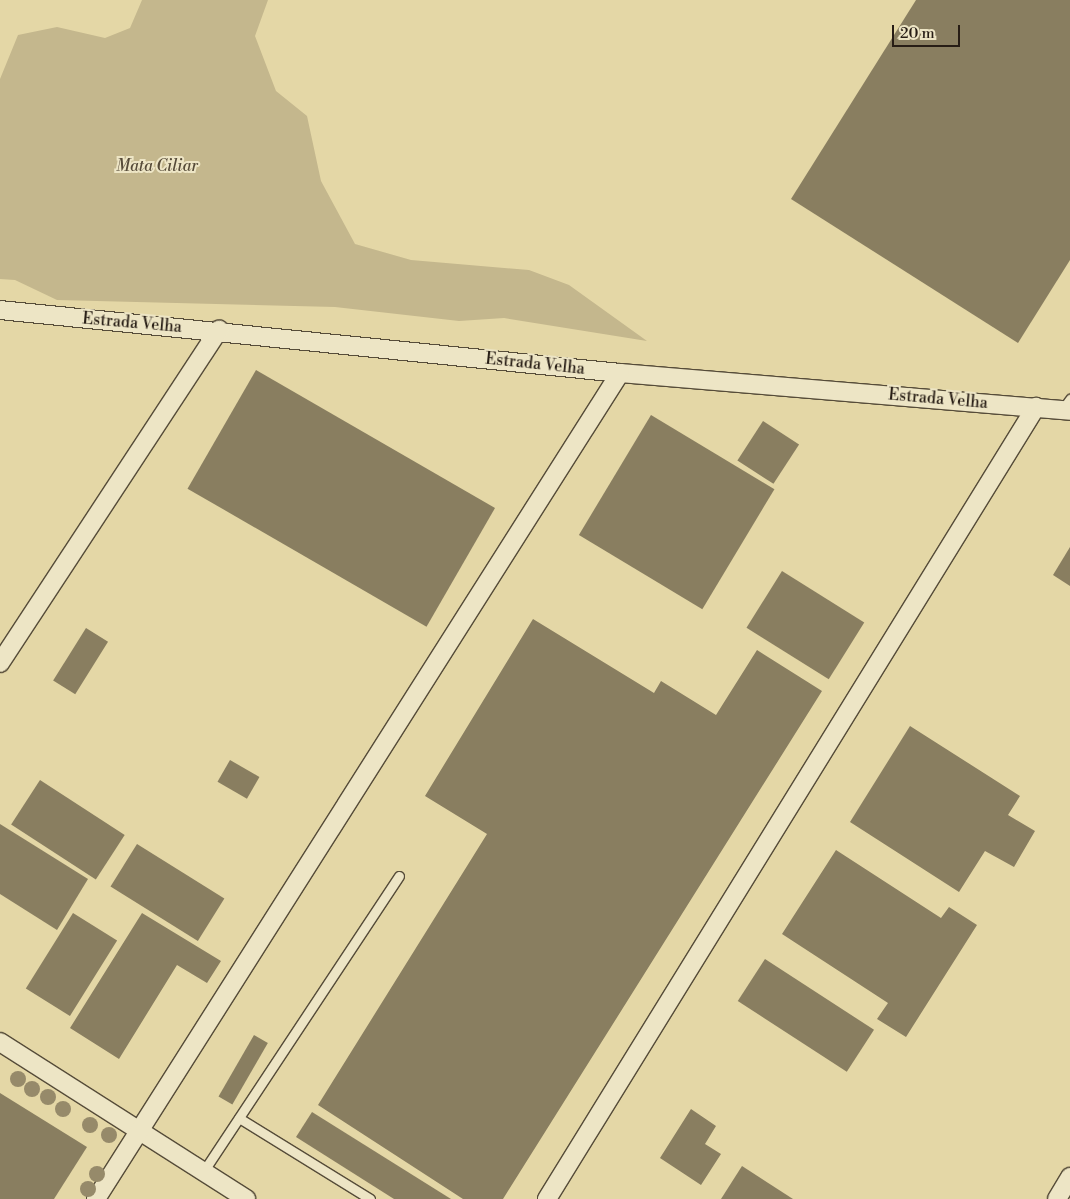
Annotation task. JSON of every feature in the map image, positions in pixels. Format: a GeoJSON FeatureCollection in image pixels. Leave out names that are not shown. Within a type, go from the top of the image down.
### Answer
{"type":"FeatureCollection","features":[{"type":"Feature","properties":{"kind":"street","name":"Estrada Velha"},"geometry":{"type":"LineString","coordinates":[[0,310],[220,330],[620,373],[1036,407],[1067,406]]}},
{"type":"Feature","properties":{"kind":"street"},"geometry":{"type":"LineString","coordinates":[[0,663],[220,330]]}},
{"type":"Feature","properties":{"kind":"street"},"geometry":{"type":"LineString","coordinates":[[96,1199],[620,373]]}},
{"type":"Feature","properties":{"kind":"street"},"geometry":{"type":"LineString","coordinates":[[547,1199],[1036,407]]}},
{"type":"Feature","properties":{"kind":"street"},"geometry":{"type":"LineString","coordinates":[[0,1042],[246,1199]]}},
{"type":"Feature","properties":{"kind":"street"},"geometry":{"type":"LineString","coordinates":[[1057,1199],[1070,1177]]}},
{"type":"Feature","properties":{"kind":"lane"},"geometry":{"type":"LineString","coordinates":[[203,1172],[398,876]]}},
{"type":"Feature","properties":{"kind":"lane"},"geometry":{"type":"LineString","coordinates":[[238,1118],[370,1199]]}},
{"type":"Feature","properties":{"kind":"green space","name":"Mata Ciliar"},"geometry":{"type":"Polygon","coordinates":[[[142,0],[268,0],[255,36],[276,91],[307,116],[321,181],[355,244],[411,260],[529,270],[569,285],[647,341],[504,318],[459,321],[335,307],[57,300],[15,280],[0,279],[0,79],[18,35],[57,27],[105,38],[130,28],[142,0]]]}},
{"type":"Feature","properties":{"kind":"building"},"geometry":{"type":"Polygon","coordinates":[[[916,0],[1070,0],[1070,260],[1018,343],[791,199],[916,0]]]}},
{"type":"Feature","properties":{"kind":"building"},"geometry":{"type":"Polygon","coordinates":[[[256,370],[495,508],[427,627],[188,489],[256,370]]]}},
{"type":"Feature","properties":{"kind":"building"},"geometry":{"type":"Polygon","coordinates":[[[651,415],[774,489],[702,609],[579,535],[651,415]]]}},
{"type":"Feature","properties":{"kind":"building"},"geometry":{"type":"Polygon","coordinates":[[[763,421],[799,444],[773,484],[737,460],[763,421]]]}},
{"type":"Feature","properties":{"kind":"building"},"geometry":{"type":"Polygon","coordinates":[[[1070,547],[1070,586],[1053,575],[1070,547]]]}},
{"type":"Feature","properties":{"kind":"building"},"geometry":{"type":"Polygon","coordinates":[[[782,571],[864,622],[829,679],[746,628],[782,571]]]}},
{"type":"Feature","properties":{"kind":"building"},"geometry":{"type":"Polygon","coordinates":[[[533,619],[654,693],[661,681],[716,715],[757,650],[822,691],[503,1199],[463,1199],[318,1105],[487,834],[425,796],[533,619]]]}},
{"type":"Feature","properties":{"kind":"building"},"geometry":{"type":"Polygon","coordinates":[[[86,628],[108,642],[75,694],[53,681],[86,628]]]}},
{"type":"Feature","properties":{"kind":"building"},"geometry":{"type":"Polygon","coordinates":[[[910,726],[1020,796],[1008,815],[1035,831],[1014,867],[985,851],[959,892],[850,822],[910,726]]]}},
{"type":"Feature","properties":{"kind":"building"},"geometry":{"type":"Polygon","coordinates":[[[230,760],[259,777],[247,799],[218,782],[230,760]]]}},
{"type":"Feature","properties":{"kind":"building"},"geometry":{"type":"Polygon","coordinates":[[[40,780],[125,835],[96,879],[11,824],[40,780]]]}},
{"type":"Feature","properties":{"kind":"building"},"geometry":{"type":"Polygon","coordinates":[[[0,824],[88,879],[57,930],[0,894],[0,824]]]}},
{"type":"Feature","properties":{"kind":"building"},"geometry":{"type":"Polygon","coordinates":[[[137,844],[224,899],[198,941],[111,886],[137,844]]]}},
{"type":"Feature","properties":{"kind":"building"},"geometry":{"type":"Polygon","coordinates":[[[836,850],[941,918],[949,907],[977,925],[906,1037],[877,1019],[888,1003],[782,934],[836,850]]]}},
{"type":"Feature","properties":{"kind":"building"},"geometry":{"type":"Polygon","coordinates":[[[73,913],[117,941],[70,1016],[26,988],[73,913]]]}},
{"type":"Feature","properties":{"kind":"building"},"geometry":{"type":"Polygon","coordinates":[[[142,913],[221,961],[207,983],[177,965],[119,1059],[70,1028],[142,913]]]}},
{"type":"Feature","properties":{"kind":"building"},"geometry":{"type":"Polygon","coordinates":[[[765,959],[874,1030],[847,1072],[738,1001],[765,959]]]}},
{"type":"Feature","properties":{"kind":"building"},"geometry":{"type":"Polygon","coordinates":[[[254,1035],[268,1043],[232,1104],[218,1096],[254,1035]]]}},
{"type":"Feature","properties":{"kind":"building"},"geometry":{"type":"Polygon","coordinates":[[[0,1093],[87,1147],[54,1199],[0,1199],[0,1093]]]}},
{"type":"Feature","properties":{"kind":"building"},"geometry":{"type":"Polygon","coordinates":[[[691,1109],[716,1126],[705,1144],[721,1154],[701,1185],[660,1158],[691,1109]]]}},
{"type":"Feature","properties":{"kind":"building"},"geometry":{"type":"Polygon","coordinates":[[[312,1112],[451,1199],[394,1199],[296,1137],[312,1112]]]}},
{"type":"Feature","properties":{"kind":"building"},"geometry":{"type":"Polygon","coordinates":[[[742,1166],[793,1199],[721,1199],[742,1166]]]}}]}
